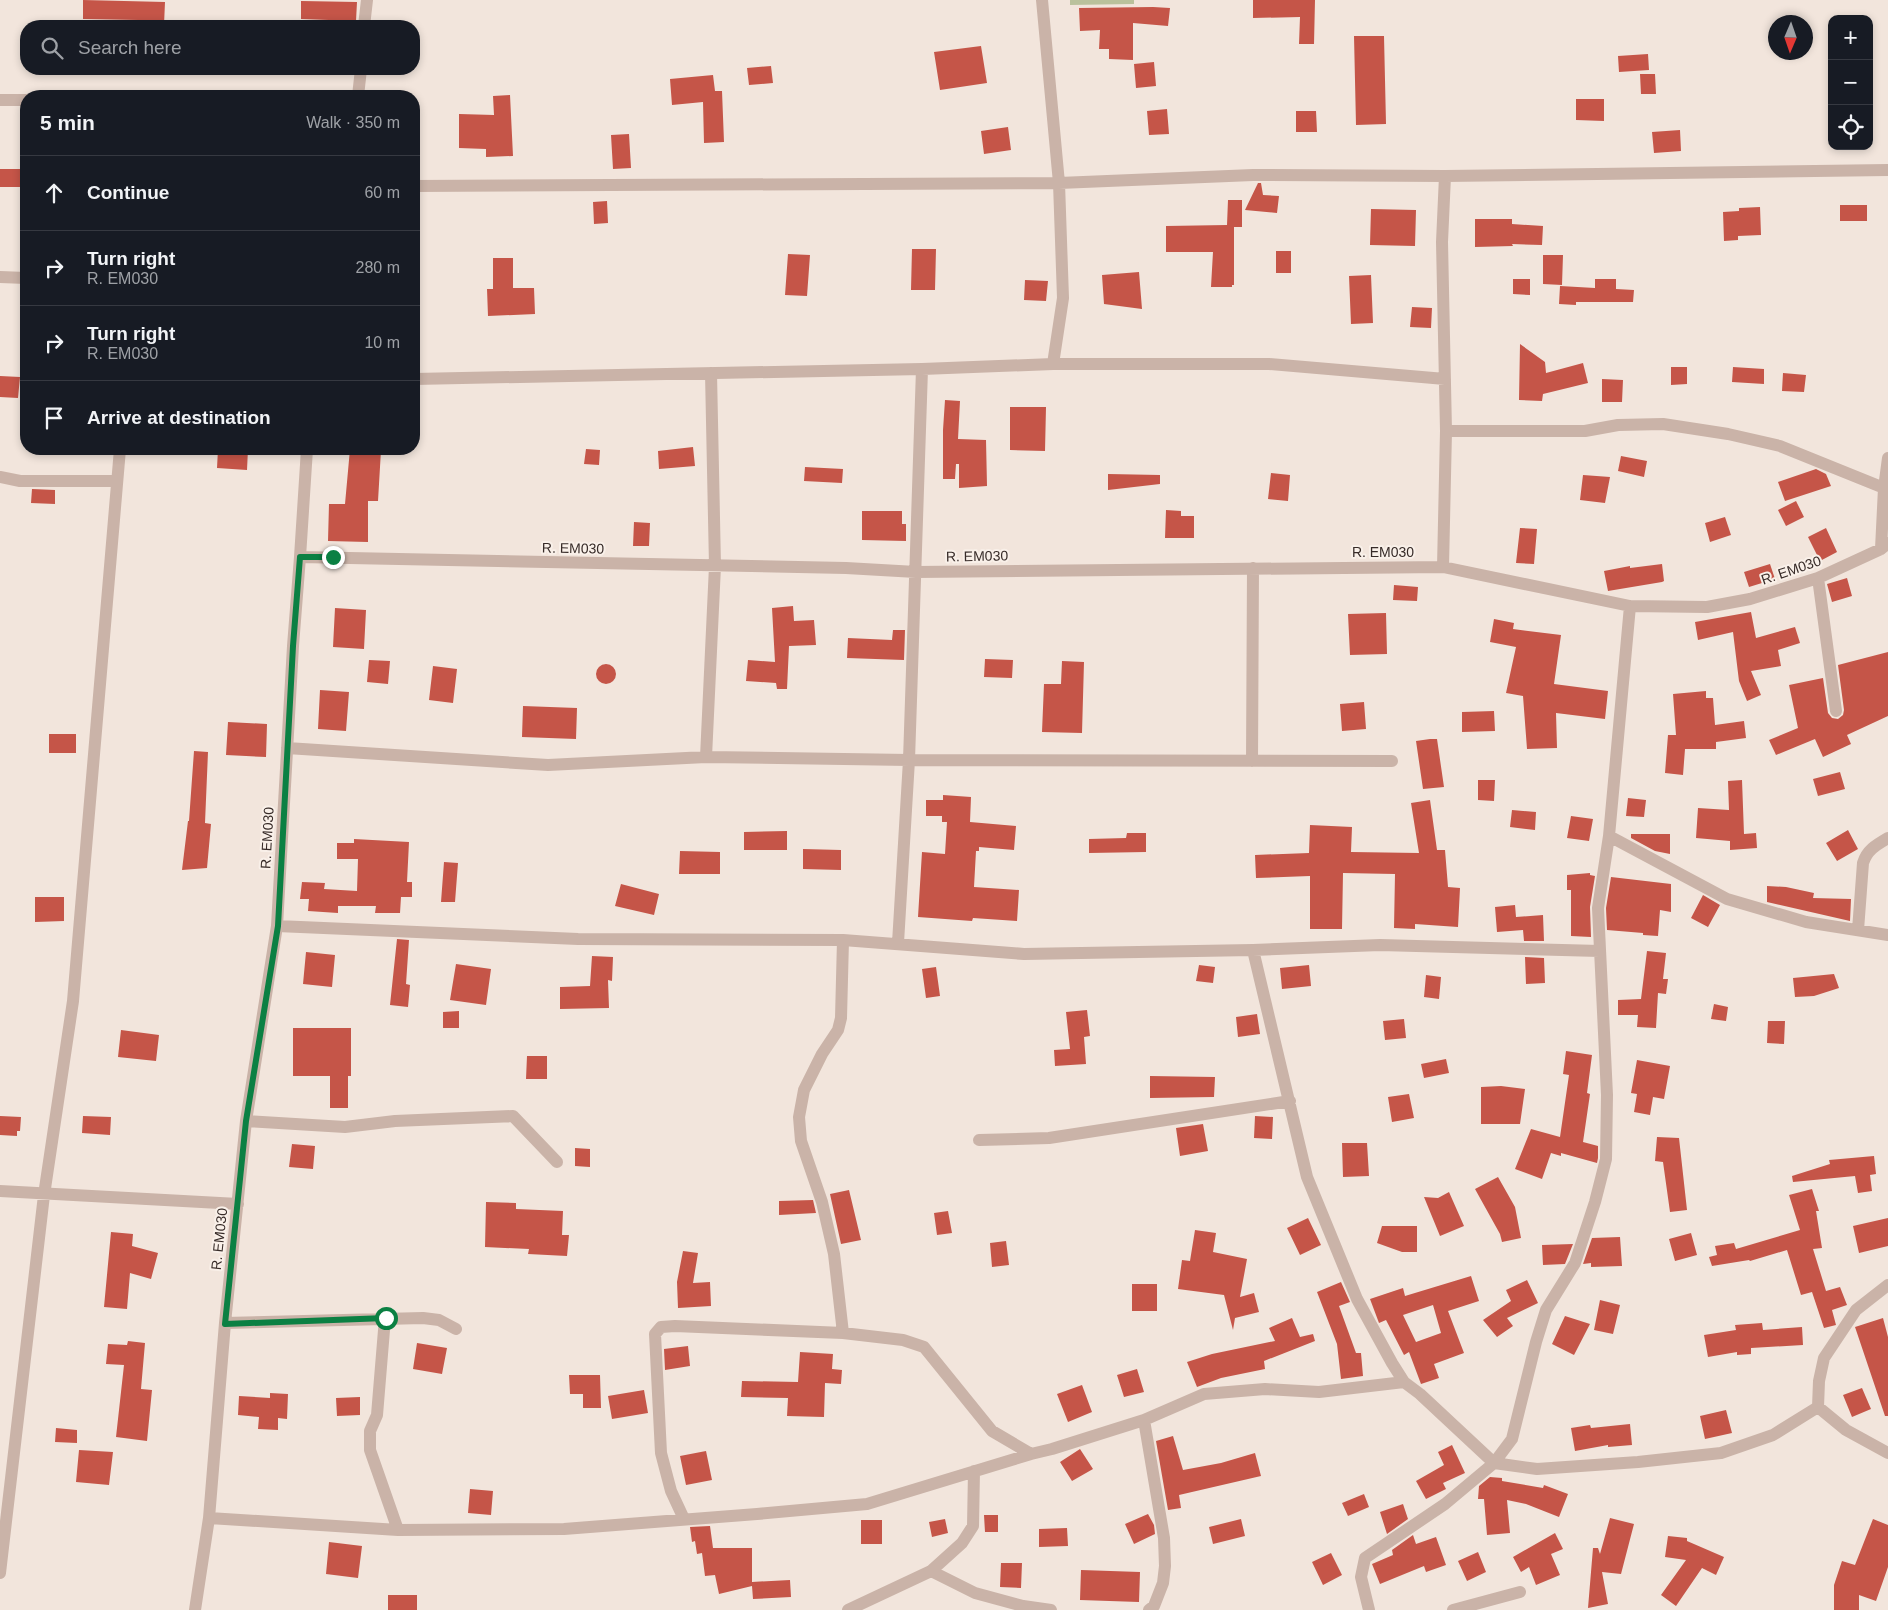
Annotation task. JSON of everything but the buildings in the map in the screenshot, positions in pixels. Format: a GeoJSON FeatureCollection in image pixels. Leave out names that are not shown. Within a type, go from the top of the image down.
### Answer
{"type":"FeatureCollection","features":[{"type":"Feature","properties":{"kind":"street"},"geometry":{"type":"LineString","coordinates":[[365,20],[367,0]]}},
{"type":"Feature","properties":{"kind":"street"},"geometry":{"type":"LineString","coordinates":[[1042,0],[1059,183],[1063,298],[1054,364]]}},
{"type":"Feature","properties":{"kind":"street"},"geometry":{"type":"LineString","coordinates":[[359,90],[360,75]]}},
{"type":"Feature","properties":{"kind":"street"},"geometry":{"type":"LineString","coordinates":[[0,100],[20,100]]}},
{"type":"Feature","properties":{"kind":"street"},"geometry":{"type":"LineString","coordinates":[[420,186],[1059,183],[1253,175],[1445,176],[1888,170]]}},
{"type":"Feature","properties":{"kind":"street"},"geometry":{"type":"LineString","coordinates":[[1443,567],[1446,431],[1442,242],[1445,176]]}},
{"type":"Feature","properties":{"kind":"street"},"geometry":{"type":"LineString","coordinates":[[0,277],[20,278]]}},
{"type":"Feature","properties":{"kind":"street"},"geometry":{"type":"LineString","coordinates":[[420,379],[922,369],[1054,364],[1269,364],[1445,378]]}},
{"type":"Feature","properties":{"kind":"street"},"geometry":{"type":"LineString","coordinates":[[898,944],[909,760],[922,369]]}},
{"type":"Feature","properties":{"kind":"street"},"geometry":{"type":"LineString","coordinates":[[706,757],[715,566],[710,373]]}},
{"type":"Feature","properties":{"kind":"street"},"geometry":{"type":"LineString","coordinates":[[1446,431],[1585,431],[1618,425],[1663,424],[1728,434],[1780,446],[1884,488]]}},
{"type":"Feature","properties":{"kind":"street"},"geometry":{"type":"LineString","coordinates":[[0,1573],[44,1194],[73,1001],[119,455]]}},
{"type":"Feature","properties":{"kind":"street"},"geometry":{"type":"LineString","coordinates":[[300,557],[307,455]]}},
{"type":"Feature","properties":{"kind":"street"},"geometry":{"type":"LineString","coordinates":[[1884,546],[1884,488],[1888,458]]}},
{"type":"Feature","properties":{"kind":"street"},"geometry":{"type":"LineString","coordinates":[[0,478],[20,481],[116,481]]}},
{"type":"Feature","properties":{"kind":"street","name":"R. EM030"},"geometry":{"type":"LineString","coordinates":[[195,1610],[209,1518],[225,1324],[246,1121],[278,926],[293,646],[300,557],[846,568],[916,572],[1443,567],[1630,606],[1707,607],[1750,599],[1818,578],[1884,546]]}},
{"type":"Feature","properties":{"kind":"street"},"geometry":{"type":"LineString","coordinates":[[1252,761],[1253,568]]}},
{"type":"Feature","properties":{"kind":"street"},"geometry":{"type":"LineString","coordinates":[[1818,578],[1836,711]]}},
{"type":"Feature","properties":{"kind":"street"},"geometry":{"type":"LineString","coordinates":[[1369,1610],[1361,1577],[1365,1558],[1446,1504],[1494,1463],[1512,1439],[1538,1334],[1546,1310],[1575,1263],[1595,1202],[1606,1159],[1607,1095],[1598,908],[1609,836],[1630,606]]}},
{"type":"Feature","properties":{"kind":"street"},"geometry":{"type":"LineString","coordinates":[[287,748],[548,766],[706,757],[909,760],[1392,761]]}},
{"type":"Feature","properties":{"kind":"street"},"geometry":{"type":"LineString","coordinates":[[1609,836],[1727,899],[1806,922],[1888,935]]}},
{"type":"Feature","properties":{"kind":"street"},"geometry":{"type":"LineString","coordinates":[[1858,930],[1863,863],[1866,853],[1888,838]]}},
{"type":"Feature","properties":{"kind":"street"},"geometry":{"type":"LineString","coordinates":[[278,926],[578,939],[843,940],[1024,954],[1253,950],[1380,945],[1600,951]]}},
{"type":"Feature","properties":{"kind":"street"},"geometry":{"type":"LineString","coordinates":[[843,940],[840,1024],[804,1090],[799,1117],[801,1141],[822,1202],[834,1254],[843,1333]]}},
{"type":"Feature","properties":{"kind":"street"},"geometry":{"type":"LineString","coordinates":[[1253,950],[1307,1177],[1357,1299],[1404,1382],[1420,1394],[1494,1463],[1537,1469],[1638,1462],[1721,1453],[1773,1435],[1818,1407]]}},
{"type":"Feature","properties":{"kind":"street"},"geometry":{"type":"LineString","coordinates":[[979,1140],[1049,1138],[1290,1101]]}},
{"type":"Feature","properties":{"kind":"street"},"geometry":{"type":"LineString","coordinates":[[246,1121],[345,1127],[414,1120],[513,1116],[556,1162]]}},
{"type":"Feature","properties":{"kind":"street"},"geometry":{"type":"LineString","coordinates":[[0,1191],[238,1204]]}},
{"type":"Feature","properties":{"kind":"street"},"geometry":{"type":"LineString","coordinates":[[1818,1407],[1818,1381],[1824,1358],[1856,1310],[1888,1284]]}},
{"type":"Feature","properties":{"kind":"street"},"geometry":{"type":"LineString","coordinates":[[386,1318],[377,1415],[370,1432],[370,1450],[398,1530]]}},
{"type":"Feature","properties":{"kind":"street"},"geometry":{"type":"LineString","coordinates":[[225,1324],[422,1318],[439,1320],[456,1329]]}},
{"type":"Feature","properties":{"kind":"street"},"geometry":{"type":"LineString","coordinates":[[684,1520],[671,1491],[661,1452],[655,1334],[661,1327],[843,1333],[903,1340],[924,1347],[992,1431],[1030,1454]]}},
{"type":"Feature","properties":{"kind":"street"},"geometry":{"type":"LineString","coordinates":[[209,1518],[398,1530],[564,1528],[684,1520],[867,1504],[1144,1420],[1204,1394],[1265,1389],[1319,1392],[1404,1382]]}},
{"type":"Feature","properties":{"kind":"street"},"geometry":{"type":"LineString","coordinates":[[1818,1407],[1846,1430],[1888,1452]]}},
{"type":"Feature","properties":{"kind":"street"},"geometry":{"type":"LineString","coordinates":[[1144,1420],[1164,1538],[1165,1566],[1163,1583],[1154,1606],[1149,1610]]}},
{"type":"Feature","properties":{"kind":"street"},"geometry":{"type":"LineString","coordinates":[[848,1610],[931,1571],[962,1543],[973,1526],[974,1471]]}},
{"type":"Feature","properties":{"kind":"street"},"geometry":{"type":"LineString","coordinates":[[931,1571],[975,1593],[1023,1606],[1051,1610]]}},
{"type":"Feature","properties":{"kind":"street"},"geometry":{"type":"LineString","coordinates":[[1453,1610],[1520,1592]]}},
{"type":"Feature","properties":{"kind":"green space"},"geometry":{"type":"Polygon","coordinates":[[[1070,0],[1134,0],[1134,4],[1070,5],[1070,0]]]}},
{"type":"Feature","properties":{"kind":"route"},"geometry":{"type":"LineString","coordinates":[[333,557],[300,557],[293,646],[278,926],[246,1121],[225,1324],[386,1318]]}}]}
